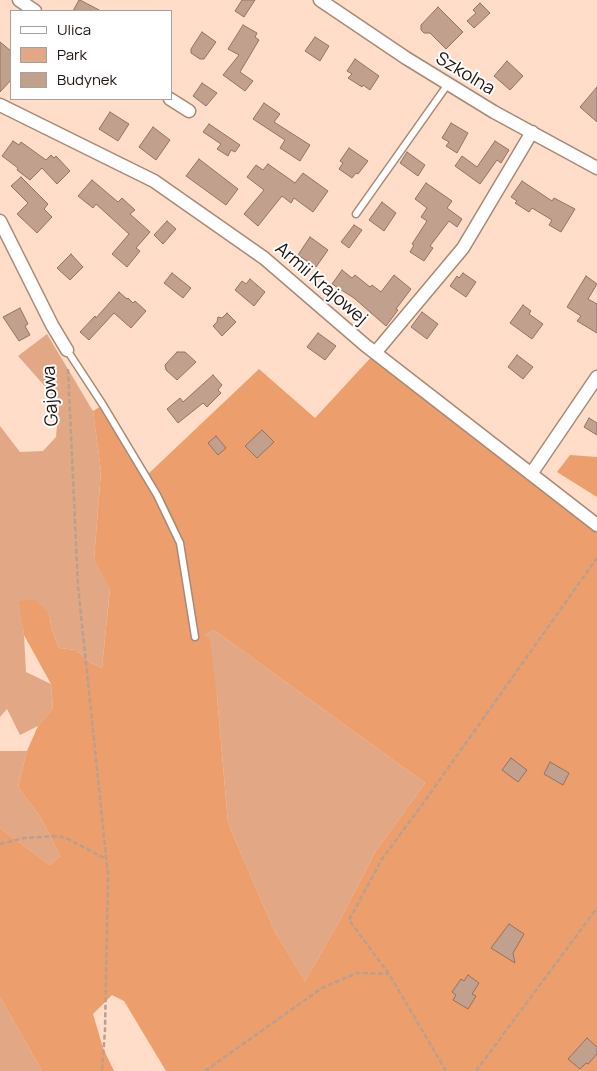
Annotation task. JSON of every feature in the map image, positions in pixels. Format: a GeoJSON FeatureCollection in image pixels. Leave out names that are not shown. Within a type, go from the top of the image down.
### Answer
{"type":"FeatureCollection","features":[{"type":"Feature","properties":{"kind":"street"},"geometry":{"type":"LineString","coordinates":[[19,0],[34,10]]}},
{"type":"Feature","properties":{"kind":"street","name":"Szkolna"},"geometry":{"type":"LineString","coordinates":[[320,0],[406,58],[494,112],[597,168]]}},
{"type":"Feature","properties":{"kind":"street"},"geometry":{"type":"LineString","coordinates":[[172,100],[189,111]]}},
{"type":"Feature","properties":{"kind":"street","name":"Armii Krajowej"},"geometry":{"type":"LineString","coordinates":[[0,105],[154,182],[264,258],[375,353],[597,525]]}},
{"type":"Feature","properties":{"kind":"street"},"geometry":{"type":"LineString","coordinates":[[375,353],[462,248],[532,132]]}},
{"type":"Feature","properties":{"kind":"street","name":"Gajowa"},"geometry":{"type":"LineString","coordinates":[[0,221],[52,325],[67,350]]}},
{"type":"Feature","properties":{"kind":"street"},"geometry":{"type":"LineString","coordinates":[[531,474],[597,377]]}},
{"type":"Feature","properties":{"kind":"lane"},"geometry":{"type":"LineString","coordinates":[[356,214],[448,84]]}},
{"type":"Feature","properties":{"kind":"lane"},"geometry":{"type":"LineString","coordinates":[[67,350],[103,405],[157,495],[180,543],[195,637]]}},
{"type":"Feature","properties":{"kind":"path","name":"Gajowa"},"geometry":{"type":"LineString","coordinates":[[67,350],[78,586],[108,875],[106,991],[102,1071]]}},
{"type":"Feature","properties":{"kind":"path"},"geometry":{"type":"LineString","coordinates":[[446,1071],[389,974],[349,920],[382,859],[597,558]]}},
{"type":"Feature","properties":{"kind":"path"},"geometry":{"type":"LineString","coordinates":[[0,844],[24,838],[56,836],[66,838],[106,859]]}},
{"type":"Feature","properties":{"kind":"path"},"geometry":{"type":"LineString","coordinates":[[476,1071],[597,908]]}},
{"type":"Feature","properties":{"kind":"path"},"geometry":{"type":"LineString","coordinates":[[205,1071],[322,988],[357,973],[389,974]]}},
{"type":"Feature","properties":{"kind":"green space"},"geometry":{"type":"Polygon","coordinates":[[[47,334],[93,411],[101,471],[94,560],[110,588],[102,668],[91,663],[76,650],[59,648],[52,630],[49,613],[20,601],[26,672],[51,684],[53,708],[38,726],[20,735],[7,709],[0,717],[0,426],[20,452],[43,451],[56,437],[59,402],[18,356],[47,334]]]}},
{"type":"Feature","properties":{"kind":"green space"},"geometry":{"type":"Polygon","coordinates":[[[214,630],[425,783],[375,852],[340,920],[305,981],[275,932],[228,823],[217,696],[204,635],[214,630]]]}},
{"type":"Feature","properties":{"kind":"green space"},"geometry":{"type":"Polygon","coordinates":[[[0,751],[27,751],[18,787],[41,818],[60,856],[50,865],[0,828],[0,751]]]}},
{"type":"Feature","properties":{"kind":"green space"},"geometry":{"type":"Polygon","coordinates":[[[0,997],[42,1071],[0,1071],[0,997]]]}},
{"type":"Feature","properties":{"kind":"shaded area"},"geometry":{"type":"Polygon","coordinates":[[[375,353],[597,525],[597,1071],[166,1071],[124,1001],[112,995],[93,1014],[103,1048],[114,1071],[42,1071],[0,997],[0,828],[50,865],[60,856],[41,818],[18,787],[27,751],[38,726],[53,708],[51,684],[24,635],[19,601],[35,600],[49,613],[52,630],[59,648],[76,650],[91,663],[102,668],[110,589],[94,560],[101,471],[93,411],[103,405],[146,476],[259,369],[315,418],[375,353]],[[214,630],[204,635],[210,640],[228,823],[275,932],[305,981],[340,920],[375,852],[425,783],[214,630]]]}},
{"type":"Feature","properties":{"kind":"shaded area"},"geometry":{"type":"Polygon","coordinates":[[[570,455],[597,457],[597,497],[557,472],[570,455]]]}},
{"type":"Feature","properties":{"kind":"building"},"geometry":{"type":"Polygon","coordinates":[[[80,0],[99,10],[74,10],[80,0]]]}},
{"type":"Feature","properties":{"kind":"building"},"geometry":{"type":"Polygon","coordinates":[[[242,0],[255,0],[244,17],[235,11],[242,0]]]}},
{"type":"Feature","properties":{"kind":"building"},"geometry":{"type":"Polygon","coordinates":[[[480,3],[490,13],[474,28],[467,21],[476,13],[473,10],[480,3]]]}},
{"type":"Feature","properties":{"kind":"building"},"geometry":{"type":"Polygon","coordinates":[[[438,7],[463,32],[446,49],[430,33],[424,33],[421,30],[421,25],[438,7]]]}},
{"type":"Feature","properties":{"kind":"building"},"geometry":{"type":"Polygon","coordinates":[[[243,25],[257,33],[255,37],[259,40],[240,72],[253,81],[245,91],[223,75],[239,55],[228,49],[243,25]]]}},
{"type":"Feature","properties":{"kind":"building"},"geometry":{"type":"Polygon","coordinates":[[[202,32],[216,42],[204,59],[200,59],[191,53],[191,49],[202,32]]]}},
{"type":"Feature","properties":{"kind":"building"},"geometry":{"type":"Polygon","coordinates":[[[315,37],[329,46],[320,61],[305,51],[315,37]]]}},
{"type":"Feature","properties":{"kind":"building"},"geometry":{"type":"Polygon","coordinates":[[[0,42],[10,50],[10,81],[0,92],[0,42]]]}},
{"type":"Feature","properties":{"kind":"building"},"geometry":{"type":"Polygon","coordinates":[[[355,59],[379,76],[370,90],[348,78],[352,74],[347,71],[355,59]]]}},
{"type":"Feature","properties":{"kind":"building"},"geometry":{"type":"Polygon","coordinates":[[[507,61],[523,76],[510,90],[494,76],[507,61]]]}},
{"type":"Feature","properties":{"kind":"building"},"geometry":{"type":"Polygon","coordinates":[[[202,83],[217,93],[206,106],[193,96],[202,83]]]}},
{"type":"Feature","properties":{"kind":"building"},"geometry":{"type":"Polygon","coordinates":[[[597,87],[597,122],[580,107],[597,87]]]}},
{"type":"Feature","properties":{"kind":"building"},"geometry":{"type":"Polygon","coordinates":[[[264,103],[280,114],[274,122],[310,145],[300,161],[280,148],[285,140],[253,119],[264,103]]]}},
{"type":"Feature","properties":{"kind":"building"},"geometry":{"type":"Polygon","coordinates":[[[110,112],[129,124],[118,141],[99,129],[110,112]]]}},
{"type":"Feature","properties":{"kind":"building"},"geometry":{"type":"Polygon","coordinates":[[[451,123],[468,133],[457,153],[446,146],[449,142],[442,138],[451,123]]]}},
{"type":"Feature","properties":{"kind":"building"},"geometry":{"type":"Polygon","coordinates":[[[209,124],[240,145],[235,152],[231,150],[228,156],[217,149],[221,144],[203,132],[209,124]]]}},
{"type":"Feature","properties":{"kind":"building"},"geometry":{"type":"Polygon","coordinates":[[[153,127],[170,140],[156,160],[139,147],[153,127]]]}},
{"type":"Feature","properties":{"kind":"building"},"geometry":{"type":"Polygon","coordinates":[[[13,141],[19,145],[21,142],[46,160],[51,155],[54,158],[56,156],[70,171],[57,184],[42,168],[30,180],[2,156],[13,141]]]}},
{"type":"Feature","properties":{"kind":"building"},"geometry":{"type":"Polygon","coordinates":[[[495,141],[509,150],[501,163],[497,160],[480,184],[455,166],[462,156],[477,167],[495,141]]]}},
{"type":"Feature","properties":{"kind":"building"},"geometry":{"type":"Polygon","coordinates":[[[349,148],[368,161],[358,174],[356,173],[352,178],[339,169],[343,163],[340,161],[349,148]]]}},
{"type":"Feature","properties":{"kind":"building"},"geometry":{"type":"Polygon","coordinates":[[[407,152],[425,165],[418,176],[400,163],[407,152]]]}},
{"type":"Feature","properties":{"kind":"building"},"geometry":{"type":"Polygon","coordinates":[[[199,159],[238,189],[226,205],[186,176],[199,159]]]}},
{"type":"Feature","properties":{"kind":"building"},"geometry":{"type":"Polygon","coordinates":[[[268,164],[295,183],[303,173],[328,191],[313,212],[294,198],[291,203],[282,196],[258,226],[244,214],[264,190],[247,177],[256,165],[263,170],[268,164]]]}},
{"type":"Feature","properties":{"kind":"building"},"geometry":{"type":"Polygon","coordinates":[[[21,177],[48,204],[44,209],[52,217],[37,233],[17,214],[28,203],[11,186],[21,177]]]}},
{"type":"Feature","properties":{"kind":"building"},"geometry":{"type":"Polygon","coordinates":[[[92,180],[118,202],[122,198],[135,210],[130,214],[150,232],[136,248],[140,251],[127,267],[112,254],[129,234],[96,204],[93,208],[78,196],[92,180]]]}},
{"type":"Feature","properties":{"kind":"building"},"geometry":{"type":"Polygon","coordinates":[[[522,181],[552,201],[554,198],[575,209],[561,232],[549,225],[552,220],[532,208],[529,212],[515,203],[517,201],[511,197],[522,181]]]}},
{"type":"Feature","properties":{"kind":"building"},"geometry":{"type":"Polygon","coordinates":[[[426,183],[452,201],[447,208],[462,219],[457,227],[449,221],[430,246],[433,248],[424,261],[410,252],[414,245],[412,244],[427,221],[421,217],[427,208],[415,199],[426,183]]]}},
{"type":"Feature","properties":{"kind":"building"},"geometry":{"type":"Polygon","coordinates":[[[382,202],[396,213],[384,231],[369,220],[382,202]]]}},
{"type":"Feature","properties":{"kind":"building"},"geometry":{"type":"Polygon","coordinates":[[[167,221],[176,229],[163,244],[154,235],[167,221]]]}},
{"type":"Feature","properties":{"kind":"building"},"geometry":{"type":"Polygon","coordinates":[[[354,225],[362,230],[349,248],[341,242],[354,225]]]}},
{"type":"Feature","properties":{"kind":"building"},"geometry":{"type":"Polygon","coordinates":[[[310,237],[328,250],[316,267],[298,255],[310,237]]]}},
{"type":"Feature","properties":{"kind":"building"},"geometry":{"type":"Polygon","coordinates":[[[71,254],[83,267],[70,280],[57,268],[71,254]]]}},
{"type":"Feature","properties":{"kind":"building"},"geometry":{"type":"Polygon","coordinates":[[[342,270],[352,278],[355,275],[370,287],[372,285],[381,292],[394,275],[411,289],[386,326],[354,298],[332,284],[342,270]]]}},
{"type":"Feature","properties":{"kind":"building"},"geometry":{"type":"Polygon","coordinates":[[[172,273],[191,288],[183,298],[164,283],[172,273]]]}},
{"type":"Feature","properties":{"kind":"building"},"geometry":{"type":"Polygon","coordinates":[[[463,273],[476,282],[466,297],[450,286],[457,276],[459,278],[463,273]]]}},
{"type":"Feature","properties":{"kind":"building"},"geometry":{"type":"Polygon","coordinates":[[[586,276],[597,284],[588,299],[597,304],[597,333],[577,321],[581,316],[567,307],[586,276]]]}},
{"type":"Feature","properties":{"kind":"building"},"geometry":{"type":"Polygon","coordinates":[[[250,279],[265,292],[254,306],[235,290],[242,281],[246,284],[250,279]]]}},
{"type":"Feature","properties":{"kind":"building"},"geometry":{"type":"Polygon","coordinates":[[[119,292],[133,303],[135,301],[146,311],[131,328],[114,313],[89,340],[80,332],[95,316],[96,318],[119,292]]]}},
{"type":"Feature","properties":{"kind":"building"},"geometry":{"type":"Polygon","coordinates":[[[523,305],[531,311],[529,314],[543,324],[532,339],[510,323],[523,305]]]}},
{"type":"Feature","properties":{"kind":"building"},"geometry":{"type":"Polygon","coordinates":[[[20,308],[28,324],[25,326],[30,335],[19,341],[3,317],[20,308]]]}},
{"type":"Feature","properties":{"kind":"building"},"geometry":{"type":"Polygon","coordinates":[[[422,312],[438,324],[427,339],[411,327],[422,312]]]}},
{"type":"Feature","properties":{"kind":"building"},"geometry":{"type":"Polygon","coordinates":[[[227,313],[236,322],[222,336],[213,326],[217,322],[218,317],[222,318],[227,313]]]}},
{"type":"Feature","properties":{"kind":"building"},"geometry":{"type":"Polygon","coordinates":[[[318,333],[336,346],[325,360],[307,347],[318,333]]]}},
{"type":"Feature","properties":{"kind":"building"},"geometry":{"type":"Polygon","coordinates":[[[177,352],[185,352],[196,362],[177,380],[166,370],[165,365],[177,352]]]}},
{"type":"Feature","properties":{"kind":"building"},"geometry":{"type":"Polygon","coordinates":[[[517,355],[533,367],[523,379],[508,367],[517,355]]]}},
{"type":"Feature","properties":{"kind":"building"},"geometry":{"type":"Polygon","coordinates":[[[213,375],[222,385],[218,390],[221,393],[207,407],[203,403],[178,423],[167,409],[180,398],[183,402],[213,375]]]}},
{"type":"Feature","properties":{"kind":"building"},"geometry":{"type":"Polygon","coordinates":[[[589,418],[597,423],[597,435],[584,427],[589,418]]]}},
{"type":"Feature","properties":{"kind":"building"},"geometry":{"type":"Polygon","coordinates":[[[262,430],[274,442],[257,458],[245,446],[262,430]]]}},
{"type":"Feature","properties":{"kind":"building"},"geometry":{"type":"Polygon","coordinates":[[[216,436],[226,448],[218,455],[208,443],[216,436]]]}},
{"type":"Feature","properties":{"kind":"building"},"geometry":{"type":"Polygon","coordinates":[[[511,758],[527,770],[518,782],[502,770],[511,758]]]}},
{"type":"Feature","properties":{"kind":"building"},"geometry":{"type":"Polygon","coordinates":[[[550,762],[569,773],[563,785],[544,774],[550,762]]]}},
{"type":"Feature","properties":{"kind":"building"},"geometry":{"type":"Polygon","coordinates":[[[509,924],[524,934],[513,953],[515,963],[491,948],[509,924]]]}},
{"type":"Feature","properties":{"kind":"building"},"geometry":{"type":"Polygon","coordinates":[[[468,975],[479,983],[472,994],[476,996],[468,1009],[453,1000],[456,995],[452,992],[461,979],[464,981],[468,975]]]}},
{"type":"Feature","properties":{"kind":"building"},"geometry":{"type":"Polygon","coordinates":[[[587,1038],[597,1047],[597,1054],[588,1064],[586,1063],[580,1069],[568,1059],[587,1038]]]}}]}
